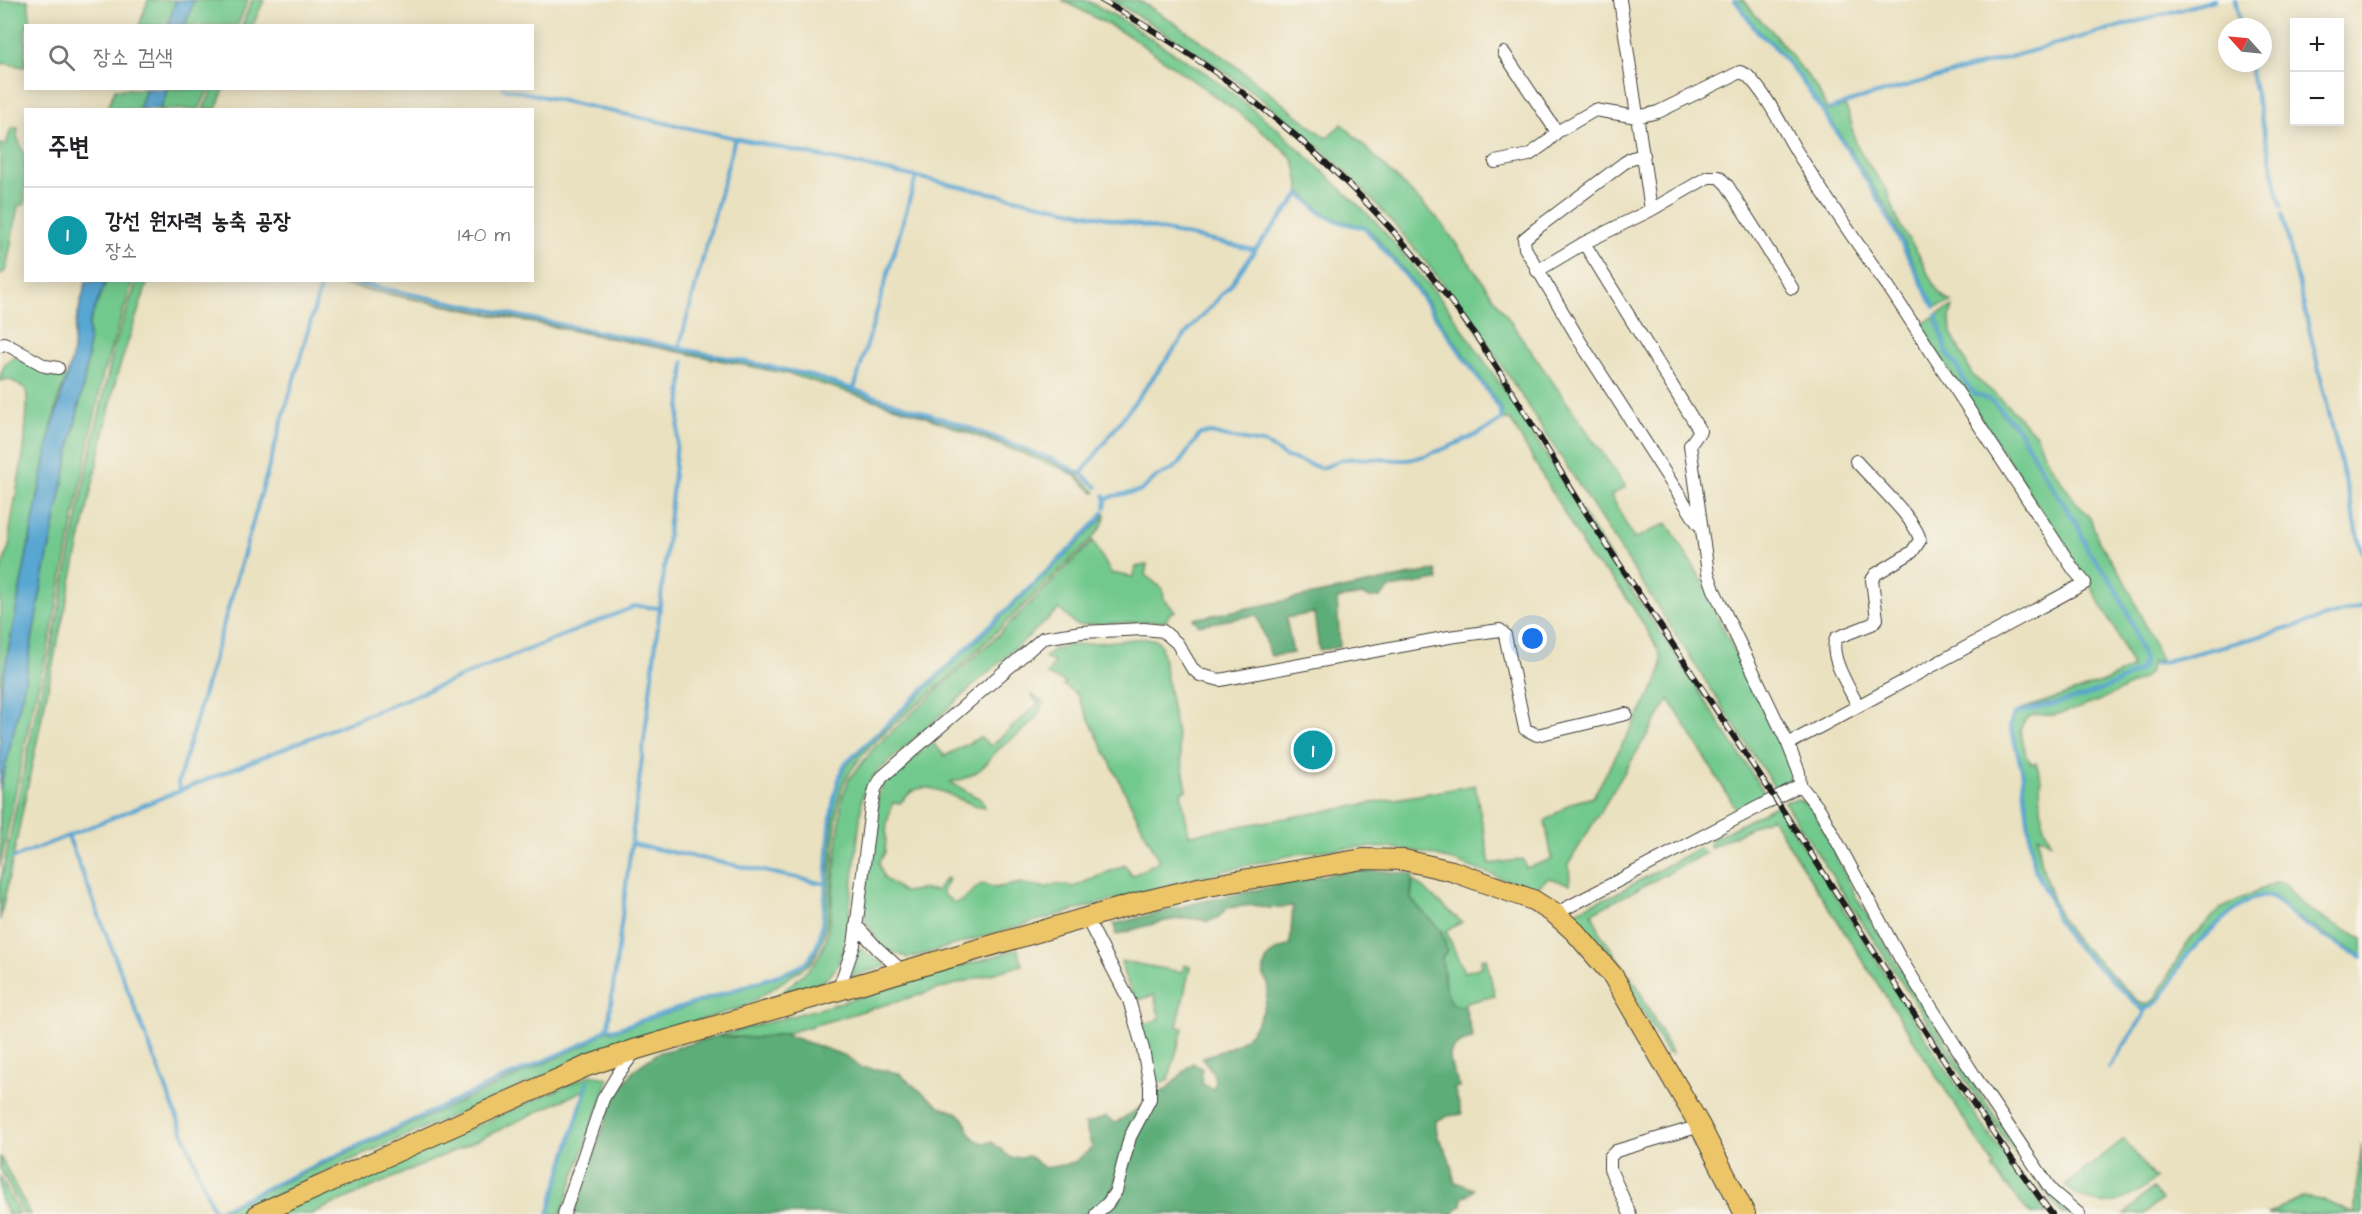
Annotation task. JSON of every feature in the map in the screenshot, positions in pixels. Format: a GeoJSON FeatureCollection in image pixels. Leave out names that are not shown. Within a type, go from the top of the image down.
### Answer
{"type":"FeatureCollection","features":[{"type":"Feature","properties":{"kind":"main road"},"geometry":{"type":"LineString","coordinates":[[258,1214],[586,1066],[636,1049],[1086,917],[1203,887],[1363,859],[1384,858],[1427,864],[1452,871],[1533,900],[1555,914],[1575,932],[1613,976],[1700,1126],[1745,1214]]}},
{"type":"Feature","properties":{"kind":"street"},"geometry":{"type":"LineString","coordinates":[[1620,0],[1651,210]]}},
{"type":"Feature","properties":{"kind":"street"},"geometry":{"type":"LineString","coordinates":[[1504,53],[1557,132]]}},
{"type":"Feature","properties":{"kind":"street"},"geometry":{"type":"LineString","coordinates":[[1495,162],[1529,154],[1546,143],[1557,132],[1595,110],[1637,117],[1658,112],[1740,72],[1747,75],[1774,113],[1859,248],[1899,304],[2074,570],[2085,583],[1788,744]]}},
{"type":"Feature","properties":{"kind":"street"},"geometry":{"type":"LineString","coordinates":[[1644,155],[1624,163],[1524,239],[1526,249],[1537,271],[1581,343],[1702,530]]}},
{"type":"Feature","properties":{"kind":"street"},"geometry":{"type":"LineString","coordinates":[[1537,271],[1584,243],[1651,210],[1708,177],[1719,177],[1792,288]]}},
{"type":"Feature","properties":{"kind":"street"},"geometry":{"type":"LineString","coordinates":[[1584,243],[1700,430],[1690,445],[1708,573],[1714,591],[1788,744],[1799,772],[1800,785],[1820,810],[1900,958],[1976,1078],[2052,1191],[2079,1214]]}},
{"type":"Feature","properties":{"kind":"street"},"geometry":{"type":"LineString","coordinates":[[0,346],[4,343],[45,366],[58,368]]}},
{"type":"Feature","properties":{"kind":"street"},"geometry":{"type":"LineString","coordinates":[[1856,461],[1910,520],[1920,540],[1912,552],[1876,574],[1872,580],[1877,619],[1872,624],[1836,638],[1834,643],[1842,673],[1858,706]]}},
{"type":"Feature","properties":{"kind":"street"},"geometry":{"type":"LineString","coordinates":[[837,991],[848,966],[856,925],[871,808],[875,789],[882,777],[1043,638],[1082,632],[1144,629],[1163,631],[1177,643],[1192,668],[1200,675],[1220,680],[1449,637],[1500,630],[1505,635],[1525,729],[1531,734],[1537,735],[1626,714]]}},
{"type":"Feature","properties":{"kind":"street"},"geometry":{"type":"LineString","coordinates":[[1555,914],[1800,785]]}},
{"type":"Feature","properties":{"kind":"street"},"geometry":{"type":"LineString","coordinates":[[1086,917],[1129,1000],[1143,1048],[1150,1086],[1150,1099],[1130,1137],[1116,1191],[1108,1203],[1096,1214]]}},
{"type":"Feature","properties":{"kind":"street"},"geometry":{"type":"LineString","coordinates":[[856,925],[902,970]]}},
{"type":"Feature","properties":{"kind":"street"},"geometry":{"type":"LineString","coordinates":[[564,1214],[603,1099],[636,1049]]}},
{"type":"Feature","properties":{"kind":"street"},"geometry":{"type":"LineString","coordinates":[[1630,1214],[1611,1169],[1610,1157],[1616,1151],[1700,1126]]}},
{"type":"Feature","properties":{"kind":"green space"},"geometry":{"type":"Polygon","coordinates":[[[0,0],[28,0],[31,24],[24,24],[24,67],[2,63],[0,67],[0,0]]]}},
{"type":"Feature","properties":{"kind":"green space"},"geometry":{"type":"Polygon","coordinates":[[[148,0],[176,0],[168,24],[140,24],[148,0]]]}},
{"type":"Feature","properties":{"kind":"green space"},"geometry":{"type":"Polygon","coordinates":[[[194,0],[248,0],[238,24],[186,24],[194,0]]]}},
{"type":"Feature","properties":{"kind":"green space"},"geometry":{"type":"Polygon","coordinates":[[[252,0],[264,0],[253,24],[242,24],[252,0]]]}},
{"type":"Feature","properties":{"kind":"green space"},"geometry":{"type":"Polygon","coordinates":[[[1062,0],[1086,0],[1206,73],[1278,129],[1377,223],[1448,308],[1518,410],[1625,581],[1668,643],[1767,797],[1738,812],[1669,699],[1569,863],[1570,884],[1548,878],[1539,886],[1532,888],[1451,860],[1418,852],[1374,847],[1347,848],[1292,855],[1238,867],[918,956],[908,958],[884,948],[866,923],[863,904],[879,791],[886,781],[932,742],[945,756],[980,737],[991,746],[1038,704],[1031,694],[1044,703],[1029,725],[997,751],[975,773],[950,782],[982,800],[985,807],[967,803],[941,791],[923,788],[913,791],[900,803],[893,803],[887,822],[885,852],[879,863],[884,878],[904,892],[925,889],[936,891],[946,878],[949,879],[942,893],[954,903],[961,901],[980,885],[985,884],[994,888],[1022,883],[1029,886],[1048,887],[1056,884],[1073,887],[1125,865],[1132,876],[1159,861],[1076,693],[1063,685],[1066,683],[1047,675],[1054,662],[1045,657],[1053,650],[1064,646],[1146,638],[1157,640],[1161,646],[1187,790],[1181,792],[1189,835],[1475,785],[1490,864],[1523,859],[1526,868],[1552,859],[1545,821],[1571,803],[1593,797],[1657,682],[1660,671],[1659,652],[1647,631],[1613,580],[1587,555],[1511,421],[1503,419],[1502,409],[1413,281],[1373,234],[1365,227],[1335,219],[1324,213],[1300,191],[1292,158],[1239,113],[1131,37],[1062,0]]]}},
{"type":"Feature","properties":{"kind":"green space"},"geometry":{"type":"Polygon","coordinates":[[[1111,0],[1138,0],[1167,18],[1223,56],[1326,138],[1342,124],[1441,222],[1626,487],[1611,495],[1634,539],[1667,523],[1707,588],[1714,610],[1790,764],[1791,773],[1787,784],[1776,790],[1493,352],[1406,238],[1345,172],[1283,117],[1216,66],[1111,0]]]}},
{"type":"Feature","properties":{"kind":"green space"},"geometry":{"type":"Polygon","coordinates":[[[1736,0],[1744,0],[1754,14],[1771,30],[1817,88],[1828,111],[1845,106],[1857,145],[1887,191],[1901,227],[1939,292],[1952,303],[1935,307],[1885,205],[1834,125],[1797,73],[1772,42],[1759,32],[1736,0]]]}},
{"type":"Feature","properties":{"kind":"green space"},"geometry":{"type":"Polygon","coordinates":[[[115,90],[146,90],[139,108],[108,108],[115,90]]]}},
{"type":"Feature","properties":{"kind":"green space"},"geometry":{"type":"Polygon","coordinates":[[[168,90],[208,90],[200,108],[161,108],[168,90]]]}},
{"type":"Feature","properties":{"kind":"green space"},"geometry":{"type":"Polygon","coordinates":[[[212,90],[224,90],[216,108],[204,108],[212,90]]]}},
{"type":"Feature","properties":{"kind":"green space"},"geometry":{"type":"Polygon","coordinates":[[[11,128],[18,128],[17,136],[24,154],[24,204],[18,206],[6,270],[0,275],[0,144],[6,145],[11,128]]]}},
{"type":"Feature","properties":{"kind":"green space"},"geometry":{"type":"Polygon","coordinates":[[[106,282],[133,282],[103,374],[49,644],[32,711],[0,867],[0,789],[23,691],[42,584],[84,381],[88,356],[89,323],[106,282]]]}},
{"type":"Feature","properties":{"kind":"green space"},"geometry":{"type":"Polygon","coordinates":[[[137,282],[148,282],[117,375],[56,649],[0,920],[0,884],[114,347],[137,282]]]}},
{"type":"Feature","properties":{"kind":"green space"},"geometry":{"type":"Polygon","coordinates":[[[329,282],[805,375],[948,423],[1052,462],[1073,472],[1096,492],[1094,493],[1075,476],[1063,469],[915,413],[793,375],[329,282]]]}},
{"type":"Feature","properties":{"kind":"green space"},"geometry":{"type":"Polygon","coordinates":[[[1953,307],[1950,317],[1951,333],[1973,376],[2000,398],[2037,436],[2044,455],[2074,500],[2090,518],[2099,542],[2126,582],[2161,660],[2152,662],[2149,674],[2116,693],[2066,712],[2031,716],[2026,719],[2020,730],[2026,754],[2031,763],[2036,763],[2042,780],[2040,786],[2042,821],[2051,843],[2038,835],[2041,861],[2049,890],[2068,929],[2077,941],[2139,1002],[2145,1005],[2154,1000],[2187,943],[2222,907],[2277,882],[2286,884],[2301,903],[2310,910],[2362,938],[2362,956],[2293,915],[2273,897],[2261,895],[2234,909],[2207,932],[2181,963],[2155,1004],[2143,1009],[2072,940],[2059,920],[2034,865],[2023,770],[2011,725],[2015,715],[2020,712],[2082,697],[2110,687],[2143,668],[2144,659],[2130,615],[2110,577],[2089,550],[2079,525],[2020,429],[1994,401],[1976,393],[1967,384],[1947,350],[1937,314],[1953,307]]]}},
{"type":"Feature","properties":{"kind":"green space"},"geometry":{"type":"Polygon","coordinates":[[[1935,317],[1945,351],[1965,385],[1975,395],[1993,403],[2018,431],[2045,478],[2077,526],[2087,551],[2108,578],[2128,615],[2142,659],[2141,667],[2113,684],[2083,695],[2019,710],[2104,682],[2132,667],[2091,587],[1919,325],[1935,317]]]}},
{"type":"Feature","properties":{"kind":"green space"},"geometry":{"type":"Polygon","coordinates":[[[14,356],[48,372],[62,373],[66,379],[59,396],[50,435],[0,693],[0,573],[10,543],[10,529],[24,450],[27,409],[25,388],[9,379],[0,381],[4,367],[14,356]]]}},
{"type":"Feature","properties":{"kind":"green space"},"geometry":{"type":"Polygon","coordinates":[[[1105,513],[1103,524],[1091,540],[947,679],[875,743],[851,771],[843,785],[838,805],[828,915],[819,949],[811,963],[746,1006],[604,1050],[344,1163],[235,1214],[214,1214],[589,1043],[607,1030],[612,1032],[788,973],[806,964],[817,946],[822,929],[826,908],[834,805],[837,785],[846,766],[1067,554],[1101,520],[1105,513]]]}},
{"type":"Feature","properties":{"kind":"green space"},"geometry":{"type":"Polygon","coordinates":[[[1093,541],[1111,573],[1133,577],[1136,567],[1147,565],[1145,575],[1163,589],[1164,599],[1175,611],[1169,614],[1166,621],[1076,625],[1059,609],[875,774],[863,793],[847,932],[839,962],[826,979],[777,997],[813,965],[826,940],[831,912],[842,797],[849,779],[876,746],[995,638],[1093,541]]]}},
{"type":"Feature","properties":{"kind":"green space"},"geometry":{"type":"Polygon","coordinates":[[[1436,570],[1438,580],[1391,588],[1380,597],[1370,598],[1363,595],[1337,599],[1340,647],[1319,650],[1314,613],[1286,618],[1293,653],[1271,656],[1257,615],[1199,625],[1193,619],[1436,570]]]}},
{"type":"Feature","properties":{"kind":"green space"},"geometry":{"type":"Polygon","coordinates":[[[1797,799],[1809,805],[1817,817],[1856,897],[1950,1049],[2023,1157],[2070,1214],[2062,1214],[2007,1142],[1963,1077],[1784,802],[1797,799]]]}},
{"type":"Feature","properties":{"kind":"green space"},"geometry":{"type":"Polygon","coordinates":[[[1777,805],[1976,1116],[2048,1214],[2030,1214],[1992,1169],[1994,1166],[1771,817],[1710,848],[1711,840],[1777,805]]]}},
{"type":"Feature","properties":{"kind":"green space"},"geometry":{"type":"Polygon","coordinates":[[[1699,848],[1706,853],[1592,913],[1602,936],[1636,984],[1672,1054],[1667,1053],[1606,952],[1573,917],[1574,912],[1579,909],[1613,895],[1699,848]]]}},
{"type":"Feature","properties":{"kind":"green space"},"geometry":{"type":"Polygon","coordinates":[[[1373,870],[1413,874],[1411,899],[1441,931],[1447,950],[1442,958],[1445,987],[1450,1001],[1455,1005],[1465,1006],[1473,1039],[1455,1046],[1450,1057],[1460,1087],[1454,1088],[1462,1114],[1447,1116],[1436,1121],[1437,1134],[1447,1152],[1455,1182],[1474,1189],[1462,1197],[1462,1206],[1457,1208],[1454,1214],[1102,1214],[1154,1090],[1164,1091],[1193,1063],[1202,1069],[1202,1084],[1214,1089],[1214,1076],[1202,1058],[1238,1043],[1246,1037],[1258,1021],[1267,993],[1268,983],[1264,978],[1266,960],[1273,953],[1290,945],[1293,906],[1269,908],[1254,905],[1227,908],[1219,917],[1208,922],[1187,918],[1175,919],[1116,935],[1114,924],[1200,902],[1334,873],[1373,870]]]}},
{"type":"Feature","properties":{"kind":"green space"},"geometry":{"type":"Polygon","coordinates":[[[1413,880],[1462,922],[1446,931],[1464,972],[1482,967],[1481,959],[1486,958],[1495,996],[1465,1003],[1465,1006],[1455,1005],[1450,1001],[1445,987],[1442,958],[1411,899],[1413,880]]]}},
{"type":"Feature","properties":{"kind":"green space"},"geometry":{"type":"Polygon","coordinates":[[[860,948],[887,966],[850,977],[860,948]]]}},
{"type":"Feature","properties":{"kind":"green space"},"geometry":{"type":"Polygon","coordinates":[[[1018,949],[1022,965],[784,1034],[754,1038],[717,1036],[829,1006],[1018,949]]]}},
{"type":"Feature","properties":{"kind":"green space"},"geometry":{"type":"Polygon","coordinates":[[[1121,961],[1182,972],[1184,965],[1190,967],[1177,1027],[1183,1028],[1169,1078],[1164,1082],[1154,1080],[1141,1025],[1160,1019],[1154,995],[1135,1001],[1121,961]]]}},
{"type":"Feature","properties":{"kind":"green space"},"geometry":{"type":"Polygon","coordinates":[[[784,1034],[846,1056],[862,1068],[898,1073],[939,1106],[958,1113],[976,1140],[983,1143],[992,1142],[1011,1158],[1029,1156],[1045,1168],[1073,1163],[1092,1148],[1085,1124],[1106,1117],[1115,1123],[1144,1105],[1110,1194],[1090,1214],[573,1214],[613,1098],[635,1069],[658,1053],[717,1036],[754,1038],[784,1034]]]}},
{"type":"Feature","properties":{"kind":"green space"},"geometry":{"type":"Polygon","coordinates":[[[591,1075],[609,1078],[561,1214],[549,1214],[589,1082],[585,1090],[311,1214],[276,1214],[591,1075]]]}},
{"type":"Feature","properties":{"kind":"green space"},"geometry":{"type":"Polygon","coordinates":[[[2124,1139],[2155,1179],[2132,1195],[2110,1203],[2089,1201],[2065,1186],[2124,1139]]]}},
{"type":"Feature","properties":{"kind":"green space"},"geometry":{"type":"Polygon","coordinates":[[[2362,1144],[2362,1214],[2355,1214],[2356,1189],[2362,1144]]]}},
{"type":"Feature","properties":{"kind":"green space"},"geometry":{"type":"Polygon","coordinates":[[[0,1156],[30,1214],[23,1214],[0,1168],[0,1156]]]}},
{"type":"Feature","properties":{"kind":"green space"},"geometry":{"type":"Polygon","coordinates":[[[0,1176],[19,1214],[8,1214],[0,1199],[0,1176]]]}},
{"type":"Feature","properties":{"kind":"green space"},"geometry":{"type":"Polygon","coordinates":[[[2153,1188],[2161,1200],[2144,1214],[2125,1214],[2153,1188]]]}},
{"type":"Feature","properties":{"kind":"green space"},"geometry":{"type":"Polygon","coordinates":[[[2302,1197],[2322,1200],[2355,1214],[2268,1214],[2302,1197]]]}},
{"type":"Feature","properties":{"kind":"water"},"geometry":{"type":"Polygon","coordinates":[[[176,0],[194,0],[185,24],[168,24],[176,0]]]}},
{"type":"Feature","properties":{"kind":"water"},"geometry":{"type":"Polygon","coordinates":[[[146,90],[168,90],[160,108],[139,108],[146,90]]]}},
{"type":"Feature","properties":{"kind":"water"},"geometry":{"type":"Polygon","coordinates":[[[86,282],[106,282],[89,323],[88,356],[84,381],[42,584],[23,691],[0,789],[0,693],[50,435],[72,358],[75,326],[86,282]]]}},
{"type":"Feature","properties":{"kind":"waterway"},"geometry":{"type":"LineString","coordinates":[[1735,0],[1759,34],[1771,43],[1797,74],[1833,126],[1881,204],[1934,307]]}},
{"type":"Feature","properties":{"kind":"waterway"},"geometry":{"type":"LineString","coordinates":[[1830,109],[2214,0]]}},
{"type":"Feature","properties":{"kind":"waterway"},"geometry":{"type":"LineString","coordinates":[[2235,0],[2239,18]]}},
{"type":"Feature","properties":{"kind":"waterway"},"geometry":{"type":"LineString","coordinates":[[2251,72],[2281,206]]}},
{"type":"Feature","properties":{"kind":"waterway"},"geometry":{"type":"LineString","coordinates":[[512,90],[1255,250],[1300,194],[1323,215],[1342,223],[1364,228],[1372,236],[1411,282],[1500,409],[1502,418],[1472,437],[1414,458],[1406,460],[1346,459],[1321,468],[1284,456],[1267,444],[1212,433],[1200,434],[1173,469],[1156,477],[1141,491],[1113,496],[1106,500]]}},
{"type":"Feature","properties":{"kind":"waterway"},"geometry":{"type":"LineString","coordinates":[[351,282],[679,348],[735,138]]}},
{"type":"Feature","properties":{"kind":"waterway"},"geometry":{"type":"LineString","coordinates":[[854,389],[916,177]]}},
{"type":"Feature","properties":{"kind":"waterway"},"geometry":{"type":"LineString","coordinates":[[2282,214],[2362,552]]}},
{"type":"Feature","properties":{"kind":"waterway"},"geometry":{"type":"LineString","coordinates":[[679,348],[806,374],[962,425],[1052,459],[1081,474],[1188,331],[1230,286],[1255,250]]}},
{"type":"Feature","properties":{"kind":"waterway"},"geometry":{"type":"LineString","coordinates":[[180,791],[178,783],[321,285]]}},
{"type":"Feature","properties":{"kind":"waterway"},"geometry":{"type":"LineString","coordinates":[[1936,315],[1946,351],[1966,384],[1975,394],[1994,402],[2019,430],[2078,526],[2088,551],[2109,578],[2129,615],[2143,659],[2142,667],[2124,679],[2081,697],[2014,714],[2010,725],[2022,770],[2033,866],[2058,921],[2071,941],[2143,1010],[2162,997],[2182,962],[2208,933],[2233,911],[2257,897],[2266,896],[2273,899],[2308,926],[2362,957]]}},
{"type":"Feature","properties":{"kind":"waterway"},"geometry":{"type":"LineString","coordinates":[[210,1214],[589,1041],[608,1027],[640,778],[684,362]]}},
{"type":"Feature","properties":{"kind":"waterway"},"geometry":{"type":"LineString","coordinates":[[1081,474],[1097,487]]}},
{"type":"Feature","properties":{"kind":"waterway"},"geometry":{"type":"LineString","coordinates":[[1104,495],[1105,507]]}},
{"type":"Feature","properties":{"kind":"waterway"},"geometry":{"type":"LineString","coordinates":[[632,844],[826,884],[832,809],[844,765],[1066,553],[1103,512]]}},
{"type":"Feature","properties":{"kind":"waterway"},"geometry":{"type":"LineString","coordinates":[[13,858],[636,606],[659,608]]}},
{"type":"Feature","properties":{"kind":"waterway"},"geometry":{"type":"LineString","coordinates":[[2155,664],[2276,632],[2362,606]]}},
{"type":"Feature","properties":{"kind":"waterway"},"geometry":{"type":"LineString","coordinates":[[68,836],[214,1212]]}},
{"type":"Feature","properties":{"kind":"waterway"},"geometry":{"type":"LineString","coordinates":[[608,1027],[613,1030],[787,972],[803,964],[812,956],[820,937],[826,884]]}},
{"type":"Feature","properties":{"kind":"waterway"},"geometry":{"type":"LineString","coordinates":[[2109,1068],[2145,1010]]}},
{"type":"Feature","properties":{"kind":"waterway"},"geometry":{"type":"LineString","coordinates":[[548,1214],[588,1081]]}},
{"type":"Feature","properties":{"kind":"railway"},"geometry":{"type":"LineString","coordinates":[[1101,0],[1202,63],[1296,136],[1382,219],[1458,311],[1518,402],[1594,526],[1774,797],[1944,1060],[2052,1214]]}},
{"type":"Feature","properties":{"kind":"place","name":"강선 원자력 농축 공장"},"geometry":{"type":"Point","coordinates":[1313,750]}}]}
